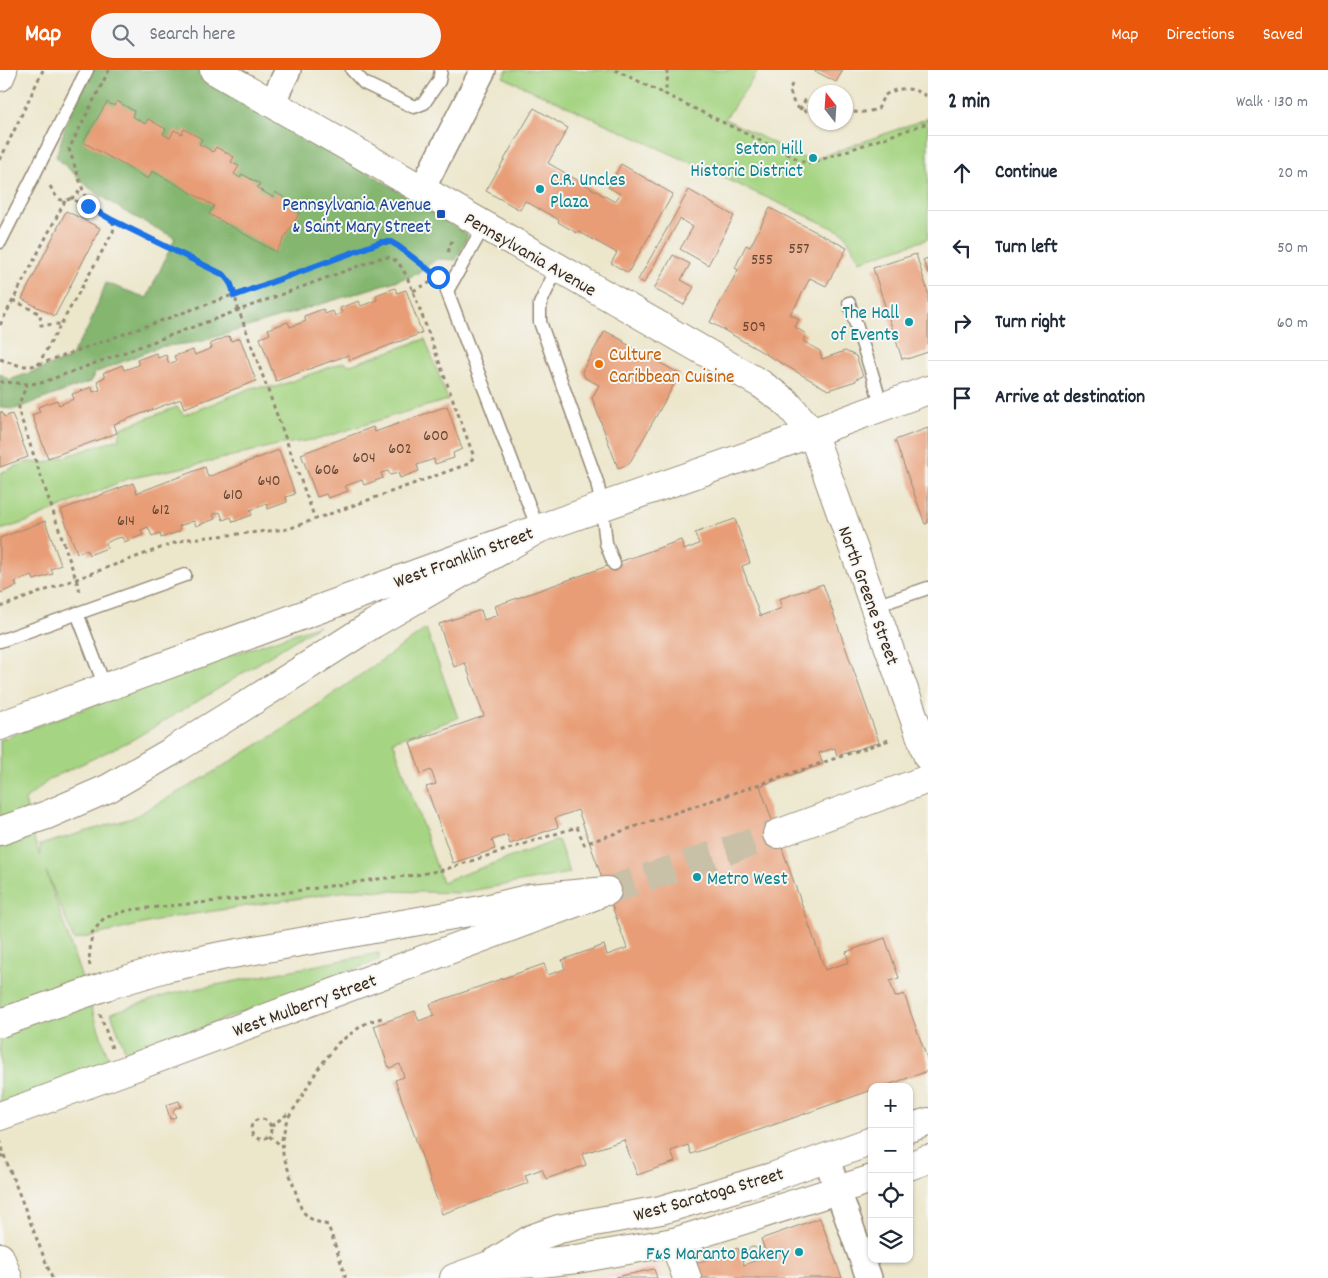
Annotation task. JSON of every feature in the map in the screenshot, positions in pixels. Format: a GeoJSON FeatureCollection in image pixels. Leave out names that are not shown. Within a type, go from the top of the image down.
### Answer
{"type":"FeatureCollection","features":[{"type":"Feature","properties":{"kind":"main road"},"geometry":{"type":"LineString","coordinates":[[0,77],[3,70]]}},
{"type":"Feature","properties":{"kind":"main road","name":"Pennsylvania Avenue"},"geometry":{"type":"LineString","coordinates":[[214,70],[761,384],[786,402],[812,432]]}},
{"type":"Feature","properties":{"kind":"main road","name":"West Franklin Street"},"geometry":{"type":"LineString","coordinates":[[0,726],[538,529],[928,390]]}},
{"type":"Feature","properties":{"kind":"main road","name":"North Greene Street"},"geometry":{"type":"LineString","coordinates":[[812,432],[928,757]]}},
{"type":"Feature","properties":{"kind":"main road"},"geometry":{"type":"LineString","coordinates":[[0,831],[46,815],[109,788],[169,753],[373,624],[538,529]]}},
{"type":"Feature","properties":{"kind":"main road"},"geometry":{"type":"LineString","coordinates":[[777,834],[928,779]]}},
{"type":"Feature","properties":{"kind":"main road","name":"West Mulberry Street"},"geometry":{"type":"LineString","coordinates":[[0,1116],[607,891],[531,898],[480,910],[221,956],[164,968],[98,977]]}},
{"type":"Feature","properties":{"kind":"main road"},"geometry":{"type":"LineString","coordinates":[[0,1024],[98,977]]}},
{"type":"Feature","properties":{"kind":"main road"},"geometry":{"type":"LineString","coordinates":[[913,1127],[928,1122]]}},
{"type":"Feature","properties":{"kind":"main road","name":"West Saratoga Street"},"geometry":{"type":"LineString","coordinates":[[454,1278],[490,1265],[532,1239],[559,1230],[661,1210],[772,1177],[868,1142]]}},
{"type":"Feature","properties":{"kind":"main road"},"geometry":{"type":"LineString","coordinates":[[913,1165],[928,1159]]}},
{"type":"Feature","properties":{"kind":"main road"},"geometry":{"type":"LineString","coordinates":[[674,1242],[688,1220],[698,1213],[772,1177]]}},
{"type":"Feature","properties":{"kind":"main road","name":"West Saratoga Street"},"geometry":{"type":"LineString","coordinates":[[490,1265],[577,1259],[674,1242],[868,1180]]}},
{"type":"Feature","properties":{"kind":"main road"},"geometry":{"type":"LineString","coordinates":[[625,1216],[648,1230],[674,1242],[687,1278]]}},
{"type":"Feature","properties":{"kind":"main road"},"geometry":{"type":"LineString","coordinates":[[0,1258],[8,1278]]}},
{"type":"Feature","properties":{"kind":"street"},"geometry":{"type":"LineString","coordinates":[[272,103],[288,70]]}},
{"type":"Feature","properties":{"kind":"street"},"geometry":{"type":"LineString","coordinates":[[422,189],[483,70]]}},
{"type":"Feature","properties":{"kind":"street"},"geometry":{"type":"LineString","coordinates":[[826,1157],[869,1278]]}},
{"type":"Feature","properties":{"kind":"lane"},"geometry":{"type":"LineString","coordinates":[[0,242],[86,70]]}},
{"type":"Feature","properties":{"kind":"lane"},"geometry":{"type":"LineString","coordinates":[[352,70],[364,83],[414,107],[424,103],[439,81],[441,70]]}},
{"type":"Feature","properties":{"kind":"lane"},"geometry":{"type":"LineString","coordinates":[[484,226],[447,291],[538,529]]}},
{"type":"Feature","properties":{"kind":"lane"},"geometry":{"type":"LineString","coordinates":[[557,268],[540,304],[540,322],[597,482],[606,543],[614,564]]}},
{"type":"Feature","properties":{"kind":"lane"},"geometry":{"type":"LineString","coordinates":[[849,303],[882,407]]}},
{"type":"Feature","properties":{"kind":"lane"},"geometry":{"type":"LineString","coordinates":[[0,641],[185,575]]}},
{"type":"Feature","properties":{"kind":"lane"},"geometry":{"type":"LineString","coordinates":[[875,606],[928,588]]}},
{"type":"Feature","properties":{"kind":"lane"},"geometry":{"type":"LineString","coordinates":[[78,614],[105,687]]}},
{"type":"Feature","properties":{"kind":"path"},"geometry":{"type":"LineString","coordinates":[[0,160],[43,70]]}},
{"type":"Feature","properties":{"kind":"path"},"geometry":{"type":"LineString","coordinates":[[88,206],[69,149],[109,70]]}},
{"type":"Feature","properties":{"kind":"path"},"geometry":{"type":"LineString","coordinates":[[615,70],[808,164],[928,123]]}},
{"type":"Feature","properties":{"kind":"path"},"geometry":{"type":"LineString","coordinates":[[665,94],[668,76],[666,70]]}},
{"type":"Feature","properties":{"kind":"path"},"geometry":{"type":"LineString","coordinates":[[792,84],[790,96],[793,103],[800,110],[808,112]]}},
{"type":"Feature","properties":{"kind":"path"},"geometry":{"type":"LineString","coordinates":[[853,112],[868,112],[878,109],[883,97],[899,89],[911,89],[922,92],[928,97]]}},
{"type":"Feature","properties":{"kind":"path"},"geometry":{"type":"LineString","coordinates":[[800,110],[807,98]]}},
{"type":"Feature","properties":{"kind":"path"},"geometry":{"type":"LineString","coordinates":[[50,186],[59,199],[65,201],[78,194],[82,188]]}},
{"type":"Feature","properties":{"kind":"path"},"geometry":{"type":"LineString","coordinates":[[70,199],[88,206],[112,220],[224,275],[230,281],[239,311],[315,519]]}},
{"type":"Feature","properties":{"kind":"path"},"geometry":{"type":"LineString","coordinates":[[0,325],[65,201]]}},
{"type":"Feature","properties":{"kind":"path"},"geometry":{"type":"LineString","coordinates":[[37,365],[113,232],[112,220]]}},
{"type":"Feature","properties":{"kind":"path"},"geometry":{"type":"LineString","coordinates":[[445,260],[453,238]]}},
{"type":"Feature","properties":{"kind":"path"},"geometry":{"type":"LineString","coordinates":[[0,359],[16,366],[27,367],[37,365],[381,242],[391,242],[398,246],[438,277]]}},
{"type":"Feature","properties":{"kind":"path"},"geometry":{"type":"LineString","coordinates":[[0,382],[41,383],[383,256],[388,256],[393,258],[402,267],[413,291],[474,457],[468,464],[288,529],[189,539],[0,607]]}},
{"type":"Feature","properties":{"kind":"path"},"geometry":{"type":"LineString","coordinates":[[413,291],[433,281],[440,272]]}},
{"type":"Feature","properties":{"kind":"path"},"geometry":{"type":"LineString","coordinates":[[13,300],[40,314],[41,325],[61,324]]}},
{"type":"Feature","properties":{"kind":"path"},"geometry":{"type":"LineString","coordinates":[[27,384],[18,412],[82,599]]}},
{"type":"Feature","properties":{"kind":"path"},"geometry":{"type":"LineString","coordinates":[[98,977],[89,960],[92,933],[104,918],[129,910],[248,898],[443,870],[577,827],[584,844],[892,739]]}},
{"type":"Feature","properties":{"kind":"path"},"geometry":{"type":"LineString","coordinates":[[99,1012],[121,1072]]}},
{"type":"Feature","properties":{"kind":"path"},"geometry":{"type":"LineString","coordinates":[[345,1278],[328,1225],[310,1219],[301,1208],[283,1154],[283,1132],[291,1112],[318,1069],[338,1043],[360,1027],[385,1016]]}},
{"type":"Feature","properties":{"kind":"path"},"geometry":{"type":"LineString","coordinates":[[271,1126],[291,1112]]}},
{"type":"Feature","properties":{"kind":"path"},"geometry":{"type":"LineString","coordinates":[[255,1120],[268,1121],[271,1126],[269,1136],[263,1139],[256,1138],[252,1133],[251,1126],[255,1120]]}},
{"type":"Feature","properties":{"kind":"path"},"geometry":{"type":"LineString","coordinates":[[269,1136],[282,1146]]}},
{"type":"Feature","properties":{"kind":"path"},"geometry":{"type":"LineString","coordinates":[[0,1138],[2,1156],[52,1278]]}},
{"type":"Feature","properties":{"kind":"shaded area"},"geometry":{"type":"Polygon","coordinates":[[[657,1265],[662,1278],[590,1278],[657,1265]]]}},
{"type":"Feature","properties":{"kind":"green space"},"geometry":{"type":"Polygon","coordinates":[[[90,70],[204,70],[468,235],[456,260],[437,259],[415,275],[200,342],[159,347],[95,373],[90,382],[15,409],[0,408],[0,373],[9,380],[69,359],[88,328],[106,283],[147,298],[175,238],[122,210],[88,187],[56,157],[70,111],[90,70]]]}},
{"type":"Feature","properties":{"kind":"green space"},"geometry":{"type":"Polygon","coordinates":[[[507,70],[759,70],[725,119],[810,161],[928,118],[928,239],[860,261],[844,233],[503,77],[507,70]]]}},
{"type":"Feature","properties":{"kind":"green space"},"geometry":{"type":"Polygon","coordinates":[[[425,339],[448,400],[319,439],[277,445],[200,464],[127,479],[26,522],[0,530],[0,473],[27,462],[45,463],[119,439],[121,428],[177,407],[184,415],[254,387],[276,387],[344,362],[350,365],[425,339]]]}},
{"type":"Feature","properties":{"kind":"green space"},"geometry":{"type":"Polygon","coordinates":[[[319,625],[213,692],[132,740],[50,779],[25,800],[40,856],[40,845],[132,818],[202,779],[282,730],[426,629],[458,718],[393,741],[442,882],[558,840],[570,873],[459,893],[355,890],[174,917],[74,940],[46,871],[110,1063],[0,1105],[0,740],[194,668],[319,625]]]}},
{"type":"Feature","properties":{"kind":"green space"},"geometry":{"type":"Polygon","coordinates":[[[379,953],[379,960],[135,1053],[125,1050],[111,1013],[170,994],[379,953]]]}},
{"type":"Feature","properties":{"kind":"building"},"geometry":{"type":"Polygon","coordinates":[[[813,70],[843,70],[836,82],[813,70]]]}},
{"type":"Feature","properties":{"kind":"building"},"geometry":{"type":"Polygon","coordinates":[[[117,101],[134,111],[132,116],[145,124],[148,119],[166,129],[163,134],[170,138],[174,130],[182,134],[184,129],[202,139],[199,144],[213,152],[216,147],[234,157],[231,162],[239,166],[234,174],[240,178],[242,174],[260,184],[257,188],[273,197],[275,192],[293,203],[291,207],[300,212],[276,252],[209,214],[214,206],[183,188],[152,171],[148,179],[83,142],[107,102],[114,106],[117,101]]]}},
{"type":"Feature","properties":{"kind":"building","name":"C.R. Uncles Plaza"},"geometry":{"type":"Polygon","coordinates":[[[534,108],[568,128],[548,163],[615,202],[620,194],[608,187],[621,164],[673,194],[628,273],[611,263],[617,253],[578,231],[577,233],[558,222],[559,220],[525,201],[520,210],[486,191],[534,108]]]}},
{"type":"Feature","properties":{"kind":"building"},"geometry":{"type":"Polygon","coordinates":[[[689,190],[734,216],[708,265],[680,249],[693,227],[680,219],[644,283],[638,280],[689,190]]]}},
{"type":"Feature","properties":{"kind":"building"},"geometry":{"type":"Polygon","coordinates":[[[770,208],[847,248],[826,286],[810,278],[790,314],[799,319],[795,327],[806,334],[803,341],[820,351],[822,359],[845,351],[856,356],[863,376],[856,379],[856,381],[828,390],[710,322],[738,270],[735,268],[746,245],[750,247],[770,208]]]}},
{"type":"Feature","properties":{"kind":"building"},"geometry":{"type":"Polygon","coordinates":[[[66,211],[100,228],[55,316],[22,299],[66,211]]]}},
{"type":"Feature","properties":{"kind":"building","name":"The Hall of Events"},"geometry":{"type":"Polygon","coordinates":[[[916,254],[928,292],[928,352],[902,359],[873,268],[916,254]]]}},
{"type":"Feature","properties":{"kind":"building"},"geometry":{"type":"Polygon","coordinates":[[[673,255],[690,264],[681,280],[694,287],[684,305],[654,289],[673,255]]]}},
{"type":"Feature","properties":{"kind":"building"},"geometry":{"type":"Polygon","coordinates":[[[928,258],[928,274],[923,260],[928,258]]]}},
{"type":"Feature","properties":{"kind":"building"},"geometry":{"type":"Polygon","coordinates":[[[395,288],[397,293],[406,290],[422,333],[350,360],[348,355],[276,381],[260,338],[270,334],[268,329],[288,322],[290,327],[306,321],[304,316],[323,309],[325,314],[333,311],[335,316],[342,313],[340,308],[359,301],[361,306],[377,300],[376,295],[395,288]]]}},
{"type":"Feature","properties":{"kind":"building"},"geometry":{"type":"Polygon","coordinates":[[[605,331],[680,374],[629,464],[618,468],[592,398],[599,385],[585,378],[582,371],[605,331]]]}},
{"type":"Feature","properties":{"kind":"building"},"geometry":{"type":"Polygon","coordinates":[[[229,336],[231,341],[240,338],[256,381],[184,408],[181,399],[114,424],[117,433],[48,458],[32,415],[40,412],[38,407],[57,400],[59,405],[74,399],[72,394],[92,387],[93,392],[100,390],[97,381],[105,377],[103,373],[122,365],[124,370],[139,365],[137,360],[156,353],[158,358],[166,355],[169,364],[176,361],[174,356],[193,350],[195,355],[212,348],[210,344],[229,336]]]}},
{"type":"Feature","properties":{"kind":"building"},"geometry":{"type":"Polygon","coordinates":[[[447,406],[462,449],[453,453],[454,458],[435,464],[434,459],[417,465],[419,471],[400,478],[398,473],[390,475],[388,471],[381,473],[383,478],[364,485],[362,480],[345,486],[348,491],[328,498],[326,494],[317,497],[301,454],[373,427],[375,432],[447,406]]]}},
{"type":"Feature","properties":{"kind":"building"},"geometry":{"type":"Polygon","coordinates":[[[0,412],[2,412],[4,417],[12,414],[28,457],[0,467],[0,412]]]}},
{"type":"Feature","properties":{"kind":"building"},"geometry":{"type":"Polygon","coordinates":[[[928,428],[928,523],[925,524],[895,440],[928,428]]]}},
{"type":"Feature","properties":{"kind":"building"},"geometry":{"type":"Polygon","coordinates":[[[279,450],[295,494],[286,497],[287,502],[268,509],[267,504],[250,510],[252,515],[233,522],[231,517],[223,520],[220,512],[213,514],[215,519],[196,526],[194,521],[179,526],[180,531],[161,538],[160,533],[152,536],[148,527],[141,530],[143,535],[124,542],[122,537],[114,539],[106,543],[107,548],[89,555],[87,550],[77,553],[61,510],[133,483],[137,493],[205,467],[208,477],[279,450]]]}},
{"type":"Feature","properties":{"kind":"building","name":"Metro West"},"geometry":{"type":"Polygon","coordinates":[[[735,519],[750,563],[742,566],[760,616],[782,608],[779,599],[823,584],[879,742],[837,756],[835,748],[819,753],[823,764],[760,786],[825,970],[849,962],[846,952],[885,938],[899,978],[890,981],[895,997],[904,994],[928,1061],[928,1071],[894,1083],[868,1083],[868,1091],[691,1154],[688,1145],[671,1151],[675,1162],[637,1175],[624,1140],[582,1154],[586,1165],[546,1179],[542,1169],[525,1175],[528,1183],[442,1214],[395,1080],[404,1077],[400,1064],[389,1068],[374,1026],[415,1011],[419,1021],[434,1015],[430,1004],[544,964],[548,975],[565,969],[562,960],[604,945],[607,955],[627,948],[578,810],[555,818],[558,827],[510,844],[507,835],[492,840],[495,849],[453,863],[426,787],[436,784],[431,770],[421,774],[410,742],[484,716],[465,663],[454,667],[439,624],[481,610],[484,620],[498,615],[495,606],[681,540],[684,550],[699,544],[695,533],[735,519]]]}},
{"type":"Feature","properties":{"kind":"building"},"geometry":{"type":"Polygon","coordinates":[[[45,521],[61,565],[51,569],[53,574],[34,580],[32,576],[23,579],[15,582],[17,586],[0,593],[0,538],[45,521]]]}},
{"type":"Feature","properties":{"kind":"building"},"geometry":{"type":"Polygon","coordinates":[[[179,1101],[181,1107],[175,1108],[173,1111],[176,1117],[170,1119],[166,1105],[179,1101]]]}},
{"type":"Feature","properties":{"kind":"building","name":"F&S Maranto Bakery"},"geometry":{"type":"Polygon","coordinates":[[[820,1218],[842,1278],[699,1278],[694,1264],[738,1248],[744,1265],[767,1256],[761,1239],[820,1218]]]}},
{"type":"Feature","properties":{"kind":"building"},"geometry":{"type":"Polygon","coordinates":[[[751,1247],[755,1247],[759,1253],[755,1259],[751,1259],[747,1255],[747,1251],[751,1247]]]}},
{"type":"Feature","properties":{"kind":"building"},"geometry":{"type":"Polygon","coordinates":[[[654,1269],[657,1278],[616,1278],[616,1277],[654,1269]]]}},
{"type":"Feature","properties":{"kind":"tunnel"},"geometry":{"type":"LineString","coordinates":[[607,891],[777,834]]}},
{"type":"Feature","properties":{"kind":"place","name":"Seton Hill Historic District"},"geometry":{"type":"Point","coordinates":[813,158]}},
{"type":"Feature","properties":{"kind":"place","name":"C.R. Uncles Plaza"},"geometry":{"type":"Point","coordinates":[540,189]}},
{"type":"Feature","properties":{"kind":"place","name":"Pennsylvania Avenue & Saint Mary Street"},"geometry":{"type":"Point","coordinates":[441,214]}},
{"type":"Feature","properties":{"kind":"place","name":"The Hall of Events"},"geometry":{"type":"Point","coordinates":[909,322]}},
{"type":"Feature","properties":{"kind":"place","name":"Culture Caribbean Cuisine"},"geometry":{"type":"Point","coordinates":[599,364]}},
{"type":"Feature","properties":{"kind":"place","name":"Metro West"},"geometry":{"type":"Point","coordinates":[697,877]}},
{"type":"Feature","properties":{"kind":"place","name":"F&S Maranto Bakery"},"geometry":{"type":"Point","coordinates":[799,1252]}},
{"type":"Feature","properties":{"kind":"route"},"geometry":{"type":"LineString","coordinates":[[88,206],[112,220],[224,275],[230,281],[234,296],[381,242],[391,242],[398,246],[438,277]]}}]}
